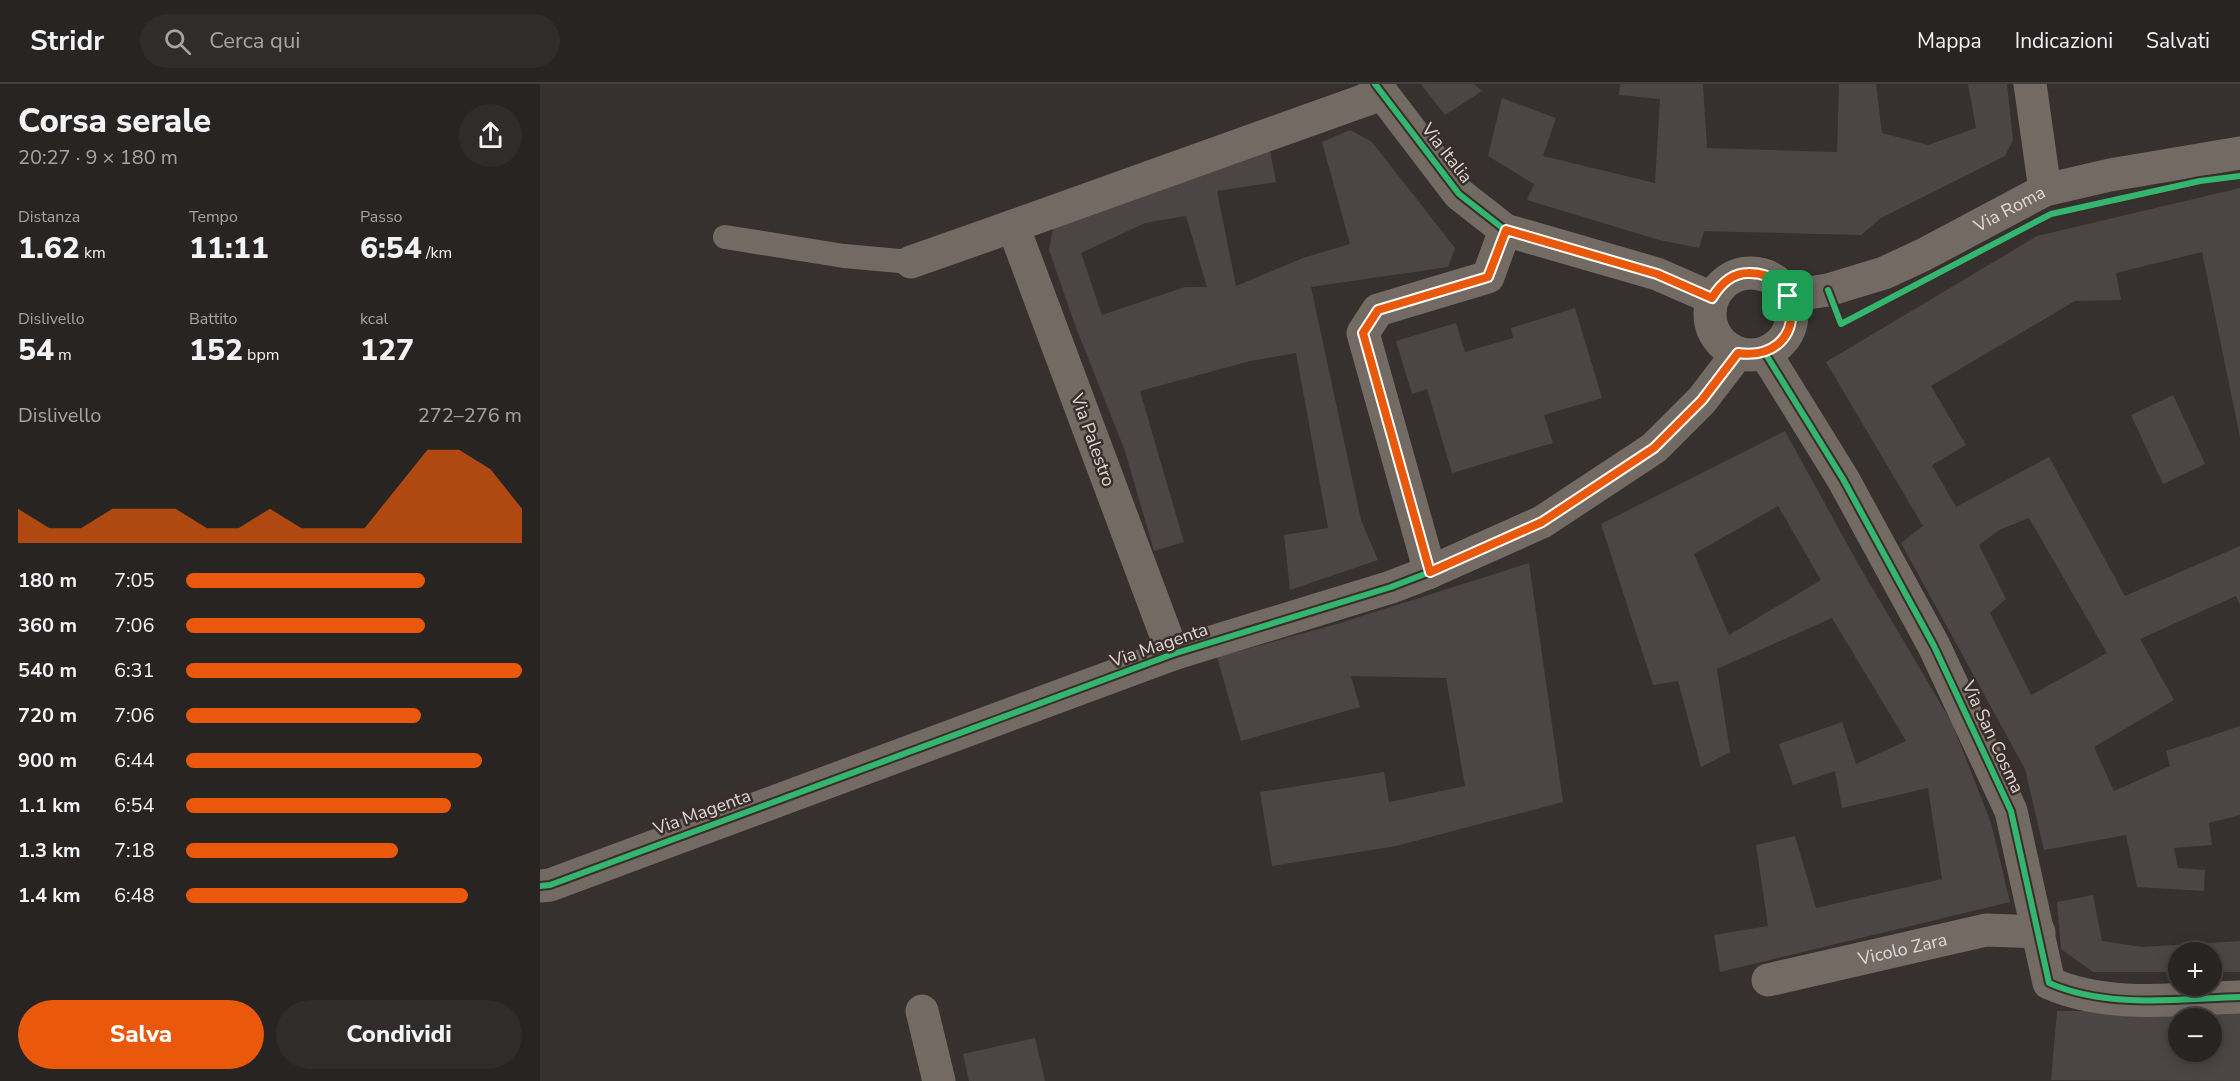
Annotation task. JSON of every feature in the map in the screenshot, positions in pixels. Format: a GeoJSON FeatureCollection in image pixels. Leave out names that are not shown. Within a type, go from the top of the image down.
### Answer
{"type":"FeatureCollection","features":[{"type":"Feature","properties":{"kind":"street"},"geometry":{"type":"LineString","coordinates":[[2030,84],[2044,190]]}},
{"type":"Feature","properties":{"kind":"street"},"geometry":{"type":"LineString","coordinates":[[911,262],[1379,89]]}},
{"type":"Feature","properties":{"kind":"street","name":"Via Italia"},"geometry":{"type":"LineString","coordinates":[[1379,89],[1459,194],[1506,230]]}},
{"type":"Feature","properties":{"kind":"street","name":"Via Roma"},"geometry":{"type":"LineString","coordinates":[[1788,296],[1828,290],[1884,273],[1923,255],[2044,190],[2110,175],[2240,153]]}},
{"type":"Feature","properties":{"kind":"street","name":"Via Palestro"},"geometry":{"type":"LineString","coordinates":[[1013,226],[1173,654]]}},
{"type":"Feature","properties":{"kind":"street"},"geometry":{"type":"LineString","coordinates":[[1430,572],[1363,333],[1378,310],[1488,277],[1506,230],[1657,274],[1712,298]]}},
{"type":"Feature","properties":{"kind":"street"},"geometry":{"type":"LineString","coordinates":[[1756,272],[1769,276],[1788,296],[1792,309],[1791,323],[1777,346],[1751,353],[1726,347],[1716,337],[1710,325],[1712,298],[1719,286],[1742,273],[1756,272]]}},
{"type":"Feature","properties":{"kind":"street","name":"Via Magenta"},"geometry":{"type":"LineString","coordinates":[[540,886],[1173,654],[1391,587],[1430,572],[1542,522],[1654,448],[1751,353]]}},
{"type":"Feature","properties":{"kind":"street","name":"Via San Cosma"},"geometry":{"type":"LineString","coordinates":[[1751,353],[1843,479],[1934,646],[2011,811],[2049,983],[2073,994],[2125,1000],[2240,997]]}},
{"type":"Feature","properties":{"kind":"street","name":"Vicolo Zara"},"geometry":{"type":"LineString","coordinates":[[1768,980],[1986,930],[2038,932]]}},
{"type":"Feature","properties":{"kind":"street"},"geometry":{"type":"LineString","coordinates":[[922,1011],[939,1081]]}},
{"type":"Feature","properties":{"kind":"lane"},"geometry":{"type":"LineString","coordinates":[[725,237],[844,256],[911,262]]}},
{"type":"Feature","properties":{"kind":"building"},"geometry":{"type":"Polygon","coordinates":[[[1421,84],[1474,84],[1482,91],[1445,115],[1421,84]]]}},
{"type":"Feature","properties":{"kind":"building"},"geometry":{"type":"Polygon","coordinates":[[[1620,84],[1703,84],[1707,148],[1837,152],[1839,84],[1876,84],[1882,133],[1928,145],[1976,128],[1968,84],[2007,84],[2013,140],[2005,156],[1881,218],[1861,235],[1704,231],[1699,248],[1659,240],[1527,200],[1534,184],[1488,156],[1502,98],[1556,118],[1543,156],[1655,183],[1660,99],[1619,95],[1620,84]]]}},
{"type":"Feature","properties":{"kind":"building"},"geometry":{"type":"Polygon","coordinates":[[[1350,130],[1372,142],[1455,248],[1448,267],[1311,287],[1361,520],[1378,560],[1290,590],[1284,535],[1328,528],[1296,353],[1250,361],[1140,391],[1184,542],[1154,551],[1125,451],[1075,325],[1049,250],[1055,218],[1270,151],[1276,182],[1217,191],[1236,286],[1303,258],[1350,244],[1322,142],[1350,130]],[[1186,216],[1145,223],[1081,253],[1102,315],[1185,287],[1207,287],[1186,216]]]}},
{"type":"Feature","properties":{"kind":"building"},"geometry":{"type":"Polygon","coordinates":[[[2240,188],[2240,437],[2202,252],[2116,273],[2121,300],[2075,301],[1931,386],[1966,445],[1932,465],[1956,507],[2049,457],[2125,596],[2240,546],[2240,605],[2236,596],[2140,639],[2174,700],[2094,747],[2114,791],[2170,766],[2166,751],[2240,726],[2240,815],[2209,823],[2212,845],[2174,848],[2178,868],[2205,870],[2204,891],[2137,887],[2126,835],[2044,850],[2025,769],[1901,543],[1923,526],[1826,362],[2037,236],[2240,188]],[[2029,518],[1999,530],[1979,545],[2006,599],[1990,613],[2031,695],[2107,653],[2029,518]]]}},
{"type":"Feature","properties":{"kind":"building"},"geometry":{"type":"Polygon","coordinates":[[[1575,308],[1602,398],[1544,415],[1553,443],[1452,473],[1427,389],[1412,394],[1396,341],[1456,323],[1465,352],[1513,338],[1511,328],[1575,308]]]}},
{"type":"Feature","properties":{"kind":"building"},"geometry":{"type":"Polygon","coordinates":[[[2173,395],[2205,464],[2163,484],[2131,415],[2173,395]]]}},
{"type":"Feature","properties":{"kind":"building"},"geometry":{"type":"Polygon","coordinates":[[[1785,431],[1857,562],[1952,723],[1991,823],[2010,902],[1720,972],[1714,935],[1768,926],[1756,845],[1795,836],[1816,908],[1942,879],[1928,788],[1842,808],[1835,771],[1793,785],[1779,744],[1842,722],[1856,764],[1906,741],[1832,618],[1717,669],[1730,752],[1701,767],[1678,681],[1653,685],[1601,524],[1785,431]],[[1778,506],[1694,554],[1729,635],[1821,580],[1778,506]]]}},
{"type":"Feature","properties":{"kind":"building"},"geometry":{"type":"Polygon","coordinates":[[[1529,563],[1563,802],[1396,846],[1272,866],[1260,792],[1384,772],[1389,802],[1465,786],[1446,678],[1351,676],[1360,707],[1241,741],[1217,657],[1337,624],[1529,563]]]}},
{"type":"Feature","properties":{"kind":"building"},"geometry":{"type":"Polygon","coordinates":[[[2093,895],[2102,941],[2142,947],[2168,945],[2168,972],[2093,972],[2061,949],[2057,902],[2093,895]]]}},
{"type":"Feature","properties":{"kind":"building"},"geometry":{"type":"Polygon","coordinates":[[[2240,941],[2240,972],[2222,972],[2222,942],[2240,941]]]}},
{"type":"Feature","properties":{"kind":"building"},"geometry":{"type":"Polygon","coordinates":[[[2057,1011],[2168,1011],[2168,1062],[2222,1062],[2222,1011],[2240,1011],[2240,1081],[2051,1080],[2057,1011]]]}},
{"type":"Feature","properties":{"kind":"building"},"geometry":{"type":"Polygon","coordinates":[[[1035,1038],[1045,1081],[969,1081],[963,1054],[1035,1038]]]}},
{"type":"Feature","properties":{"kind":"cycle path"},"geometry":{"type":"LineString","coordinates":[[1375,84],[1459,194],[1505,230]]}},
{"type":"Feature","properties":{"kind":"cycle path"},"geometry":{"type":"LineString","coordinates":[[1828,290],[1841,324],[2051,214],[2200,181],[2240,176]]}},
{"type":"Feature","properties":{"kind":"cycle path"},"geometry":{"type":"LineString","coordinates":[[540,886],[550,885],[1173,654],[1391,587],[1430,572],[1542,522],[1654,448],[1702,400],[1738,353]]}},
{"type":"Feature","properties":{"kind":"cycle path"},"geometry":{"type":"LineString","coordinates":[[1765,353],[1843,479],[1934,646],[2011,811],[2049,983],[2095,996],[2143,1001],[2240,997]]}},
{"type":"Feature","properties":{"kind":"route"},"geometry":{"type":"LineString","coordinates":[[1506,230],[1657,274],[1712,298],[1719,286],[1730,278],[1742,273],[1756,272],[1769,276],[1788,296],[1792,309],[1791,323],[1786,336],[1777,346],[1765,353],[1752,355],[1738,353],[1702,400],[1654,448],[1542,522],[1430,572],[1363,333],[1378,310],[1488,277],[1506,230]]}}]}
